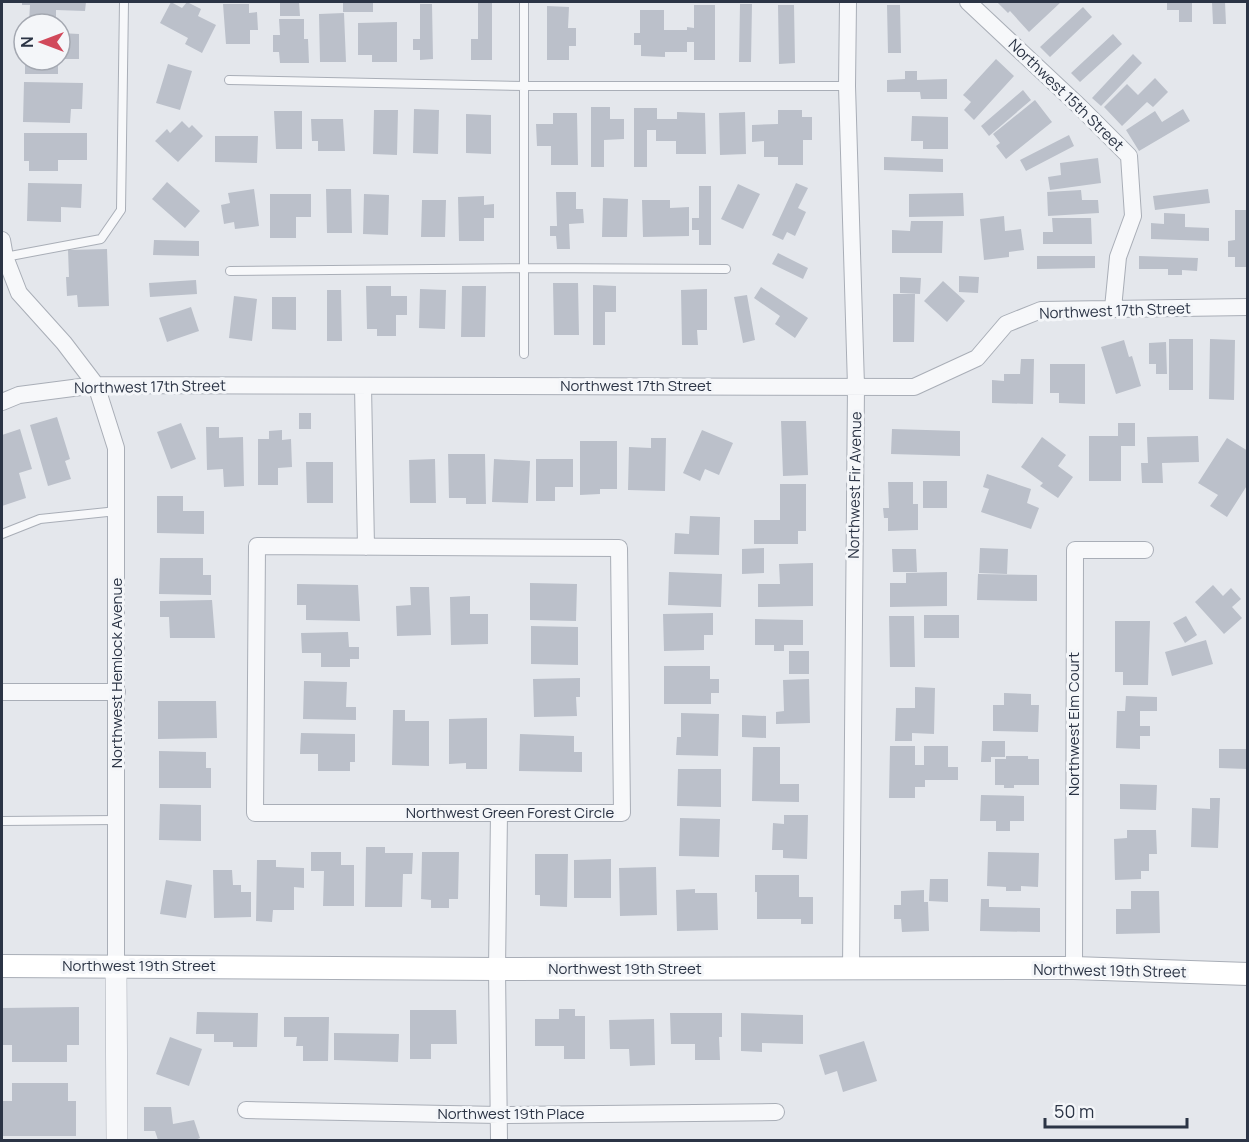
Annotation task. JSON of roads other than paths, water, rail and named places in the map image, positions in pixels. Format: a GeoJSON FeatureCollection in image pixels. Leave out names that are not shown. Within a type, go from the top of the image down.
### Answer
{"type":"FeatureCollection","features":[{"type":"Feature","properties":{"kind":"main road","name":"Northwest 19th Street"},"geometry":{"type":"LineString","coordinates":[[2,966],[497,969],[1074,968],[1248,974]]}},
{"type":"Feature","properties":{"kind":"street","name":"Northwest Fir Avenue"},"geometry":{"type":"LineString","coordinates":[[848,2],[847,86],[856,386],[850,969]]}},
{"type":"Feature","properties":{"kind":"street","name":"Northwest 15th Street"},"geometry":{"type":"LineString","coordinates":[[968,2],[1080,106],[1129,156],[1133,216],[1119,257],[1113,308]]}},
{"type":"Feature","properties":{"kind":"street","name":"Northwest Hemlock Avenue"},"geometry":{"type":"LineString","coordinates":[[3,249],[18,293],[64,343],[96,386],[117,448],[117,1140]]}},
{"type":"Feature","properties":{"kind":"street","name":"Northwest 17th Street"},"geometry":{"type":"LineString","coordinates":[[2,402],[18,395],[96,386],[914,387],[977,358],[1006,324],[1041,310],[1248,307]]}},
{"type":"Feature","properties":{"kind":"street"},"geometry":{"type":"LineString","coordinates":[[363,386],[366,547]]}},
{"type":"Feature","properties":{"kind":"street","name":"Northwest Green Forest Circle"},"geometry":{"type":"LineString","coordinates":[[257,546],[366,547],[619,548],[622,813],[255,813],[257,546]]}},
{"type":"Feature","properties":{"kind":"street","name":"Northwest Elm Court"},"geometry":{"type":"LineString","coordinates":[[1074,968],[1075,550],[1145,550]]}},
{"type":"Feature","properties":{"kind":"street"},"geometry":{"type":"LineString","coordinates":[[2,692],[117,692]]}},
{"type":"Feature","properties":{"kind":"street"},"geometry":{"type":"LineString","coordinates":[[499,813],[497,969],[499,1140]]}},
{"type":"Feature","properties":{"kind":"street","name":"Northwest 19th Place"},"geometry":{"type":"LineString","coordinates":[[246,1110],[499,1115],[776,1112]]}},
{"type":"Feature","properties":{"kind":"lane"},"geometry":{"type":"LineString","coordinates":[[3,249],[101,239],[121,210],[123,2]]}},
{"type":"Feature","properties":{"kind":"lane"},"geometry":{"type":"LineString","coordinates":[[524,2],[524,354]]}},
{"type":"Feature","properties":{"kind":"lane"},"geometry":{"type":"LineString","coordinates":[[229,80],[524,86],[847,86]]}},
{"type":"Feature","properties":{"kind":"lane"},"geometry":{"type":"LineString","coordinates":[[230,271],[524,268],[726,269]]}},
{"type":"Feature","properties":{"kind":"lane"},"geometry":{"type":"LineString","coordinates":[[2,534],[40,519],[117,511]]}},
{"type":"Feature","properties":{"kind":"lane"},"geometry":{"type":"LineString","coordinates":[[2,821],[117,820]]}}]}
